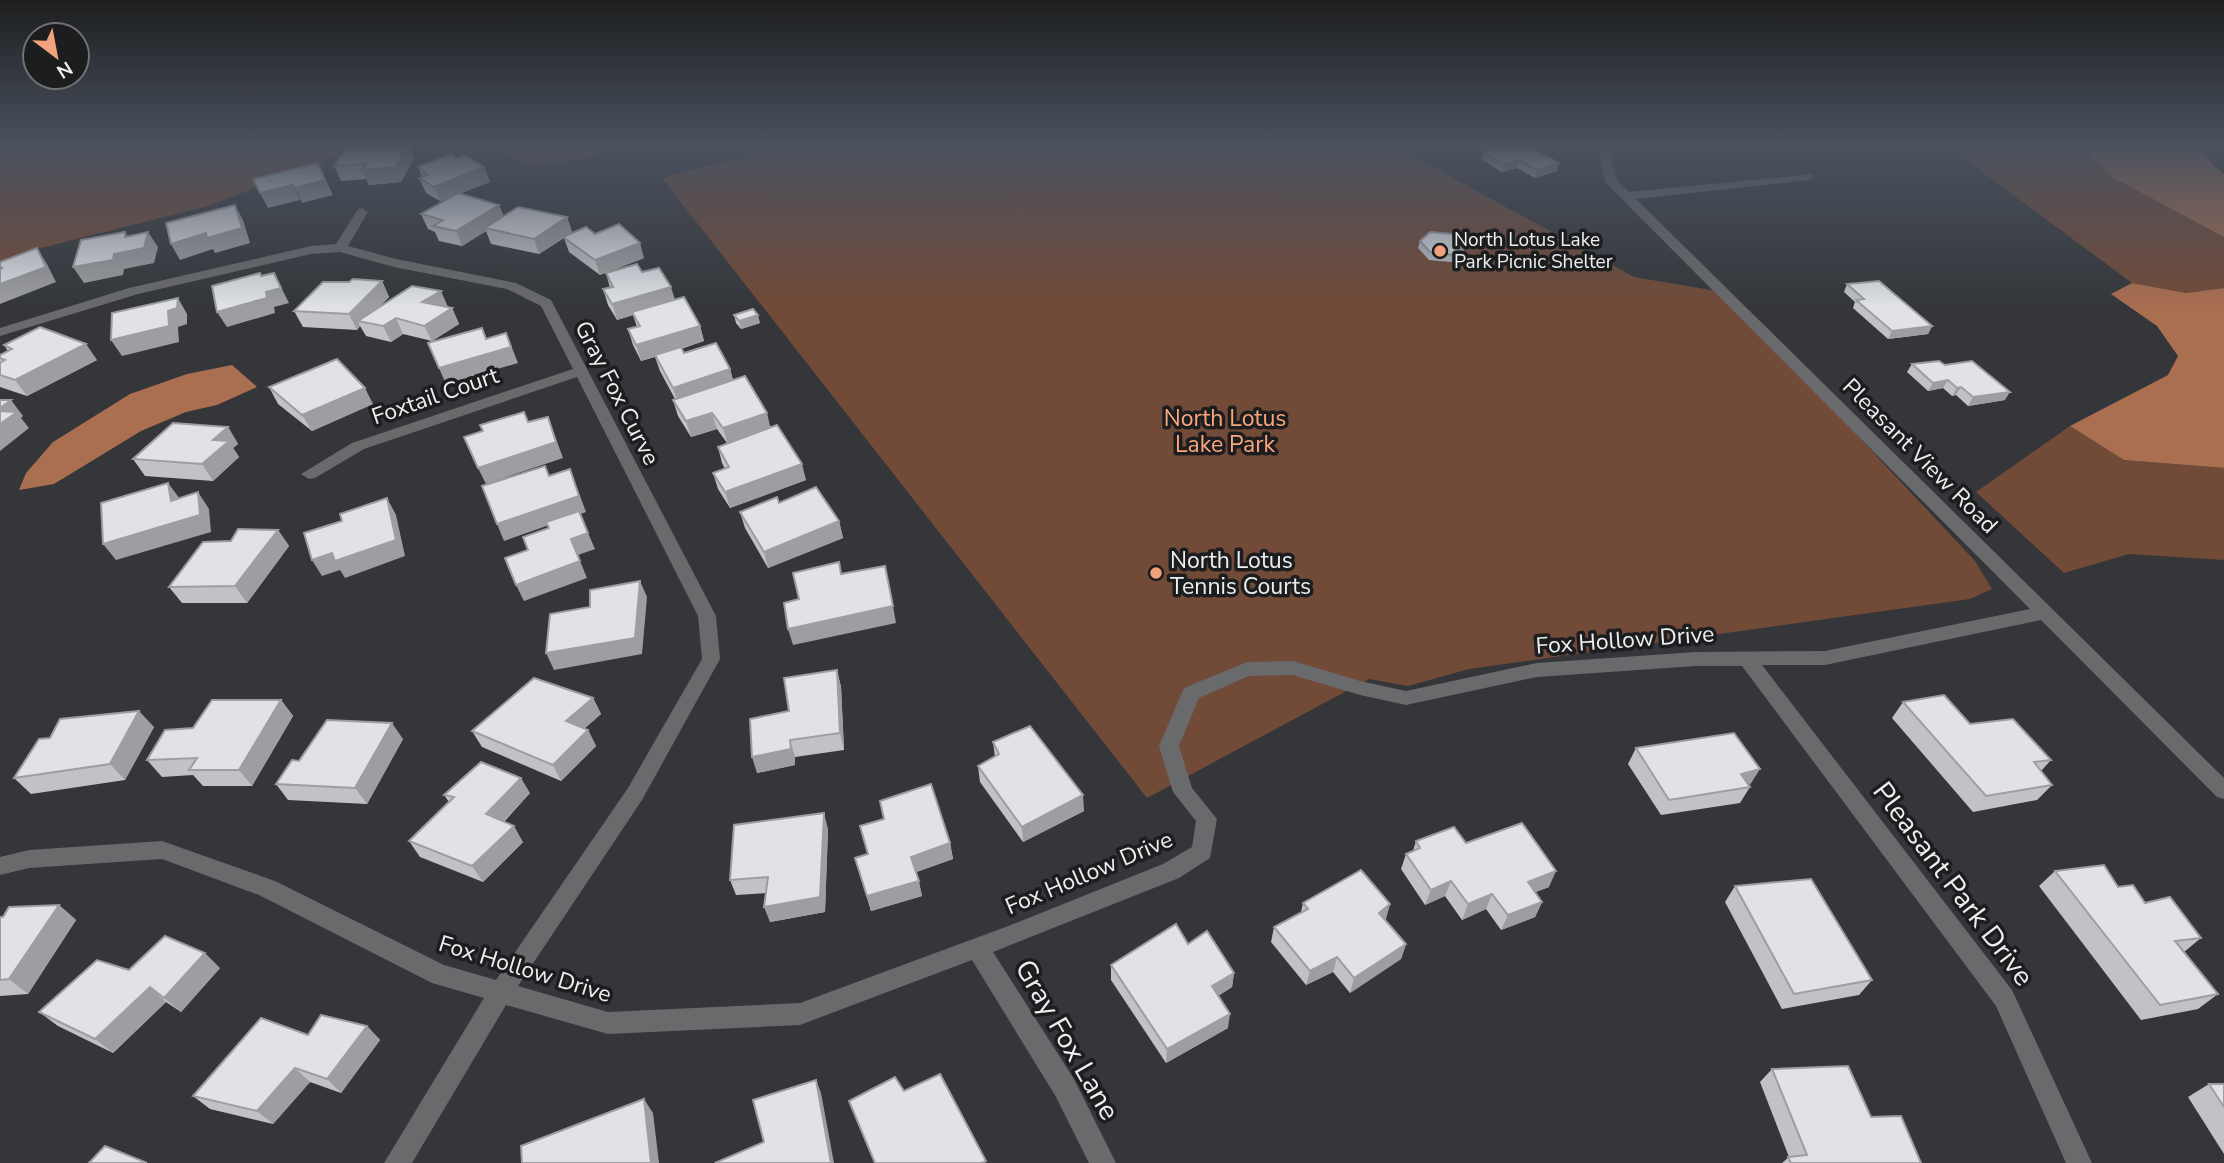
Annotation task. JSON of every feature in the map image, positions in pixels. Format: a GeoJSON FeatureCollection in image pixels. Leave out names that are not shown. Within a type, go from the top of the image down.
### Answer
{"type":"FeatureCollection","features":[{"type":"Feature","properties":{"kind":"street","name":"Pleasant View Road"},"geometry":{"type":"LineString","coordinates":[[1628,198],[2224,791]]}},
{"type":"Feature","properties":{"kind":"street"},"geometry":{"type":"LineString","coordinates":[[340,248],[362,212]]}},
{"type":"Feature","properties":{"kind":"street","name":"Gray Fox Curve"},"geometry":{"type":"LineString","coordinates":[[0,332],[147,288],[271,257],[340,248],[394,263],[511,286],[546,303],[707,616],[711,659],[635,794],[501,992],[397,1163]]}},
{"type":"Feature","properties":{"kind":"street","name":"Foxtail Court"},"geometry":{"type":"LineString","coordinates":[[309,474],[358,446],[580,371]]}},
{"type":"Feature","properties":{"kind":"street","name":"Fox Hollow Drive"},"geometry":{"type":"LineString","coordinates":[[0,866],[29,859],[162,850],[267,888],[440,975],[608,1023],[800,1014],[978,948],[1171,871],[1202,852],[1207,818],[1183,792],[1169,746],[1191,693],[1247,669],[1293,668],[1360,688],[1406,698],[1537,670],[1696,659],[1825,658],[2045,613]]}},
{"type":"Feature","properties":{"kind":"street","name":"Pleasant Park Drive"},"geometry":{"type":"LineString","coordinates":[[1747,659],[2004,998],[2079,1163]]}},
{"type":"Feature","properties":{"kind":"street","name":"Gray Fox Lane"},"geometry":{"type":"LineString","coordinates":[[978,948],[1065,1088],[1103,1163]]}},
{"type":"Feature","properties":{"kind":"green space"},"geometry":{"type":"Polygon","coordinates":[[[0,198],[228,198],[208,206],[33,250],[0,261],[0,198]]]}},
{"type":"Feature","properties":{"kind":"green space","name":"North Lotus Lake Park"},"geometry":{"type":"Polygon","coordinates":[[[678,198],[1490,198],[1634,277],[1723,292],[1975,561],[1992,589],[1970,599],[1469,669],[1408,686],[1369,679],[1147,798],[678,198]]]}},
{"type":"Feature","properties":{"kind":"green space"},"geometry":{"type":"Polygon","coordinates":[[[2018,198],[2152,198],[2224,237],[2224,288],[2186,293],[2132,283],[2018,198]]]}},
{"type":"Feature","properties":{"kind":"green space"},"geometry":{"type":"Polygon","coordinates":[[[2070,426],[2124,460],[2224,468],[2224,560],[2129,554],[2064,573],[1976,492],[2070,426]]]}},
{"type":"Feature","properties":{"kind":"shaded area"},"geometry":{"type":"Polygon","coordinates":[[[2152,198],[2224,198],[2224,237],[2152,198]]]}},
{"type":"Feature","properties":{"kind":"shaded area"},"geometry":{"type":"Polygon","coordinates":[[[2132,283],[2186,293],[2224,288],[2224,468],[2124,460],[2070,426],[2168,375],[2178,356],[2157,326],[2111,294],[2132,283]]]}},
{"type":"Feature","properties":{"kind":"shaded area"},"geometry":{"type":"Polygon","coordinates":[[[232,365],[257,387],[217,405],[186,412],[141,431],[54,484],[19,490],[26,473],[53,442],[130,394],[187,374],[232,365]]]}},
{"type":"Feature","properties":{"kind":"building"},"geometry":{"type":"Polygon","coordinates":[[[449,198],[476,198],[499,205],[456,231],[433,226],[443,220],[421,214],[449,198]]]}},
{"type":"Feature","properties":{"kind":"building"},"geometry":{"type":"Polygon","coordinates":[[[235,205],[242,228],[207,238],[206,233],[171,244],[166,223],[235,205]]]}},
{"type":"Feature","properties":{"kind":"building"},"geometry":{"type":"Polygon","coordinates":[[[518,207],[567,217],[534,239],[485,228],[518,207]]]}},
{"type":"Feature","properties":{"kind":"building"},"geometry":{"type":"Polygon","coordinates":[[[619,224],[640,243],[595,260],[563,237],[586,227],[595,234],[619,224]]]}},
{"type":"Feature","properties":{"kind":"building"},"geometry":{"type":"Polygon","coordinates":[[[125,232],[125,237],[148,232],[144,248],[114,254],[113,260],[73,267],[81,240],[125,232]]]}},
{"type":"Feature","properties":{"kind":"building"},"geometry":{"type":"Polygon","coordinates":[[[1430,232],[1453,234],[1464,246],[1453,255],[1430,252],[1420,241],[1430,232]]]}},
{"type":"Feature","properties":{"kind":"building"},"geometry":{"type":"Polygon","coordinates":[[[37,248],[46,267],[0,284],[0,262],[37,248]]]}},
{"type":"Feature","properties":{"kind":"building"},"geometry":{"type":"Polygon","coordinates":[[[637,264],[642,272],[659,268],[671,287],[612,304],[603,289],[613,287],[606,273],[637,264]]]}},
{"type":"Feature","properties":{"kind":"building"},"geometry":{"type":"Polygon","coordinates":[[[260,273],[261,276],[274,273],[281,288],[266,292],[267,298],[217,312],[212,286],[260,273]]]}},
{"type":"Feature","properties":{"kind":"building"},"geometry":{"type":"Polygon","coordinates":[[[353,279],[382,281],[349,314],[294,311],[323,282],[349,282],[353,279]]]}},
{"type":"Feature","properties":{"kind":"building"},"geometry":{"type":"Polygon","coordinates":[[[1879,281],[1932,326],[1892,331],[1856,300],[1864,299],[1847,284],[1879,281]]]}},
{"type":"Feature","properties":{"kind":"building"},"geometry":{"type":"Polygon","coordinates":[[[412,286],[441,291],[422,302],[452,308],[424,326],[396,318],[383,326],[358,321],[412,286]]]}},
{"type":"Feature","properties":{"kind":"building"},"geometry":{"type":"Polygon","coordinates":[[[684,297],[700,326],[636,345],[628,329],[640,326],[632,312],[684,297]]]}},
{"type":"Feature","properties":{"kind":"building"},"geometry":{"type":"Polygon","coordinates":[[[178,298],[177,308],[168,311],[169,326],[111,340],[112,313],[178,298]]]}},
{"type":"Feature","properties":{"kind":"building"},"geometry":{"type":"Polygon","coordinates":[[[753,309],[758,315],[739,321],[734,315],[753,309]]]}},
{"type":"Feature","properties":{"kind":"building"},"geometry":{"type":"Polygon","coordinates":[[[40,327],[86,344],[15,380],[0,375],[0,363],[5,360],[0,358],[0,355],[12,349],[4,345],[40,327]]]}},
{"type":"Feature","properties":{"kind":"building"},"geometry":{"type":"Polygon","coordinates":[[[482,328],[486,339],[506,333],[511,347],[439,368],[428,343],[482,328]]]}},
{"type":"Feature","properties":{"kind":"building"},"geometry":{"type":"Polygon","coordinates":[[[716,343],[730,369],[673,388],[655,355],[681,347],[684,353],[716,343]]]}},
{"type":"Feature","properties":{"kind":"building"},"geometry":{"type":"Polygon","coordinates":[[[337,359],[365,388],[302,415],[269,387],[337,359]]]}},
{"type":"Feature","properties":{"kind":"building"},"geometry":{"type":"Polygon","coordinates":[[[1939,361],[1945,365],[1972,361],[2010,392],[1973,397],[1948,380],[1933,383],[1912,364],[1939,361]]]}},
{"type":"Feature","properties":{"kind":"building"},"geometry":{"type":"Polygon","coordinates":[[[745,376],[767,413],[723,428],[712,413],[686,421],[673,400],[745,376]]]}},
{"type":"Feature","properties":{"kind":"building"},"geometry":{"type":"Polygon","coordinates":[[[0,400],[11,400],[0,408],[0,400]]]}},
{"type":"Feature","properties":{"kind":"building"},"geometry":{"type":"Polygon","coordinates":[[[0,411],[17,412],[0,424],[0,411]]]}},
{"type":"Feature","properties":{"kind":"building"},"geometry":{"type":"Polygon","coordinates":[[[524,412],[528,422],[548,417],[556,442],[478,468],[464,437],[483,431],[480,425],[524,412]]]}},
{"type":"Feature","properties":{"kind":"building"},"geometry":{"type":"Polygon","coordinates":[[[173,423],[228,427],[213,440],[229,441],[202,464],[133,459],[173,423]]]}},
{"type":"Feature","properties":{"kind":"building"},"geometry":{"type":"Polygon","coordinates":[[[777,425],[802,464],[725,492],[713,473],[729,467],[718,447],[777,425]]]}},
{"type":"Feature","properties":{"kind":"building"},"geometry":{"type":"Polygon","coordinates":[[[545,466],[549,476],[570,469],[579,496],[497,524],[482,486],[545,466]]]}},
{"type":"Feature","properties":{"kind":"building"},"geometry":{"type":"Polygon","coordinates":[[[168,483],[171,501],[198,492],[200,515],[103,544],[101,503],[168,483]]]}},
{"type":"Feature","properties":{"kind":"building"},"geometry":{"type":"Polygon","coordinates":[[[816,487],[839,521],[764,552],[740,512],[777,497],[779,503],[816,487]]]}},
{"type":"Feature","properties":{"kind":"building"},"geometry":{"type":"Polygon","coordinates":[[[387,498],[396,540],[335,561],[332,553],[312,560],[304,533],[342,521],[340,514],[387,498]]]}},
{"type":"Feature","properties":{"kind":"building"},"geometry":{"type":"Polygon","coordinates":[[[579,511],[588,533],[571,539],[580,561],[516,585],[505,558],[528,550],[523,537],[549,528],[546,522],[579,511]]]}},
{"type":"Feature","properties":{"kind":"building"},"geometry":{"type":"Polygon","coordinates":[[[238,529],[278,530],[235,586],[169,587],[203,542],[231,541],[238,529]]]}},
{"type":"Feature","properties":{"kind":"building"},"geometry":{"type":"Polygon","coordinates":[[[839,562],[841,574],[885,566],[893,606],[788,629],[784,603],[799,599],[793,573],[839,562]]]}},
{"type":"Feature","properties":{"kind":"building"},"geometry":{"type":"Polygon","coordinates":[[[640,581],[635,638],[546,653],[550,614],[590,607],[590,590],[640,581]]]}},
{"type":"Feature","properties":{"kind":"building"},"geometry":{"type":"Polygon","coordinates":[[[837,670],[840,733],[790,740],[791,749],[752,757],[750,719],[789,711],[784,678],[837,670]]]}},
{"type":"Feature","properties":{"kind":"building"},"geometry":{"type":"Polygon","coordinates":[[[534,678],[593,698],[566,721],[588,730],[553,765],[472,731],[534,678]]]}},
{"type":"Feature","properties":{"kind":"building"},"geometry":{"type":"Polygon","coordinates":[[[1944,695],[1970,724],[2013,719],[2051,760],[2034,762],[2052,785],[1986,796],[1903,702],[1944,695]]]}},
{"type":"Feature","properties":{"kind":"building"},"geometry":{"type":"Polygon","coordinates":[[[212,700],[281,700],[239,770],[189,770],[197,758],[147,760],[165,730],[193,728],[212,700]]]}},
{"type":"Feature","properties":{"kind":"building"},"geometry":{"type":"Polygon","coordinates":[[[139,711],[110,764],[14,778],[39,739],[50,738],[60,719],[139,711]]]}},
{"type":"Feature","properties":{"kind":"building"},"geometry":{"type":"Polygon","coordinates":[[[327,720],[392,723],[355,788],[276,784],[292,760],[299,761],[327,720]]]}},
{"type":"Feature","properties":{"kind":"building"},"geometry":{"type":"Polygon","coordinates":[[[1030,726],[1083,795],[1022,827],[978,766],[999,754],[993,742],[1030,726]]]}},
{"type":"Feature","properties":{"kind":"building"},"geometry":{"type":"Polygon","coordinates":[[[1734,733],[1760,769],[1741,774],[1750,787],[1669,800],[1636,748],[1734,733]]]}},
{"type":"Feature","properties":{"kind":"building"},"geometry":{"type":"Polygon","coordinates":[[[481,762],[521,778],[486,814],[514,826],[472,866],[409,841],[454,797],[444,795],[481,762]]]}},
{"type":"Feature","properties":{"kind":"building"},"geometry":{"type":"Polygon","coordinates":[[[931,784],[950,843],[911,857],[919,881],[867,896],[855,858],[868,854],[860,826],[884,819],[880,801],[931,784]]]}},
{"type":"Feature","properties":{"kind":"building"},"geometry":{"type":"Polygon","coordinates":[[[824,813],[820,897],[764,907],[768,877],[730,880],[734,825],[824,813]]]}},
{"type":"Feature","properties":{"kind":"building"},"geometry":{"type":"Polygon","coordinates":[[[1522,823],[1556,871],[1528,882],[1542,902],[1508,915],[1492,894],[1468,904],[1451,881],[1431,890],[1406,854],[1420,848],[1416,841],[1454,827],[1466,843],[1522,823]]]}},
{"type":"Feature","properties":{"kind":"building"},"geometry":{"type":"Polygon","coordinates":[[[2104,865],[2118,887],[2133,885],[2145,903],[2170,897],[2201,938],[2175,941],[2218,994],[2160,1005],[2055,871],[2104,865]]]}},
{"type":"Feature","properties":{"kind":"building"},"geometry":{"type":"Polygon","coordinates":[[[1361,870],[1390,904],[1379,913],[1406,944],[1354,978],[1337,957],[1310,971],[1274,927],[1308,909],[1303,903],[1361,870]]]}},
{"type":"Feature","properties":{"kind":"building"},"geometry":{"type":"Polygon","coordinates":[[[1811,879],[1872,980],[1794,994],[1735,886],[1811,879]]]}},
{"type":"Feature","properties":{"kind":"building"},"geometry":{"type":"Polygon","coordinates":[[[59,905],[9,979],[0,980],[0,917],[3,917],[9,907],[59,905]]]}},
{"type":"Feature","properties":{"kind":"building"},"geometry":{"type":"Polygon","coordinates":[[[1176,924],[1188,944],[1207,931],[1234,973],[1212,986],[1230,1014],[1167,1049],[1111,965],[1176,924]]]}},
{"type":"Feature","properties":{"kind":"building"},"geometry":{"type":"Polygon","coordinates":[[[165,936],[205,953],[164,998],[150,987],[95,1039],[39,1012],[97,960],[129,970],[165,936]]]}},
{"type":"Feature","properties":{"kind":"building"},"geometry":{"type":"Polygon","coordinates":[[[321,1015],[367,1026],[327,1079],[295,1068],[257,1111],[193,1096],[261,1018],[308,1035],[321,1015]]]}},
{"type":"Feature","properties":{"kind":"building"},"geometry":{"type":"Polygon","coordinates":[[[1848,1066],[1871,1117],[1901,1116],[1921,1163],[1791,1163],[1788,1157],[1807,1155],[1772,1069],[1848,1066]]]}},
{"type":"Feature","properties":{"kind":"building"},"geometry":{"type":"Polygon","coordinates":[[[940,1074],[986,1161],[875,1163],[849,1101],[895,1077],[904,1091],[940,1074]]]}},
{"type":"Feature","properties":{"kind":"building"},"geometry":{"type":"Polygon","coordinates":[[[816,1080],[831,1163],[715,1163],[764,1142],[753,1100],[816,1080]]]}},
{"type":"Feature","properties":{"kind":"building"},"geometry":{"type":"Polygon","coordinates":[[[2209,1084],[2224,1084],[2224,1107],[2209,1084]]]}},
{"type":"Feature","properties":{"kind":"building"},"geometry":{"type":"Polygon","coordinates":[[[644,1099],[651,1163],[522,1163],[521,1146],[644,1099]]]}},
{"type":"Feature","properties":{"kind":"building"},"geometry":{"type":"Polygon","coordinates":[[[105,1146],[147,1163],[89,1163],[105,1146]]]}},
{"type":"Feature","properties":{"kind":"place","name":"North Lotus Lake Park Picnic Shelter"},"geometry":{"type":"Point","coordinates":[1440,251]}},
{"type":"Feature","properties":{"kind":"place","name":"North Lotus Tennis Courts"},"geometry":{"type":"Point","coordinates":[1156,573]}}]}
